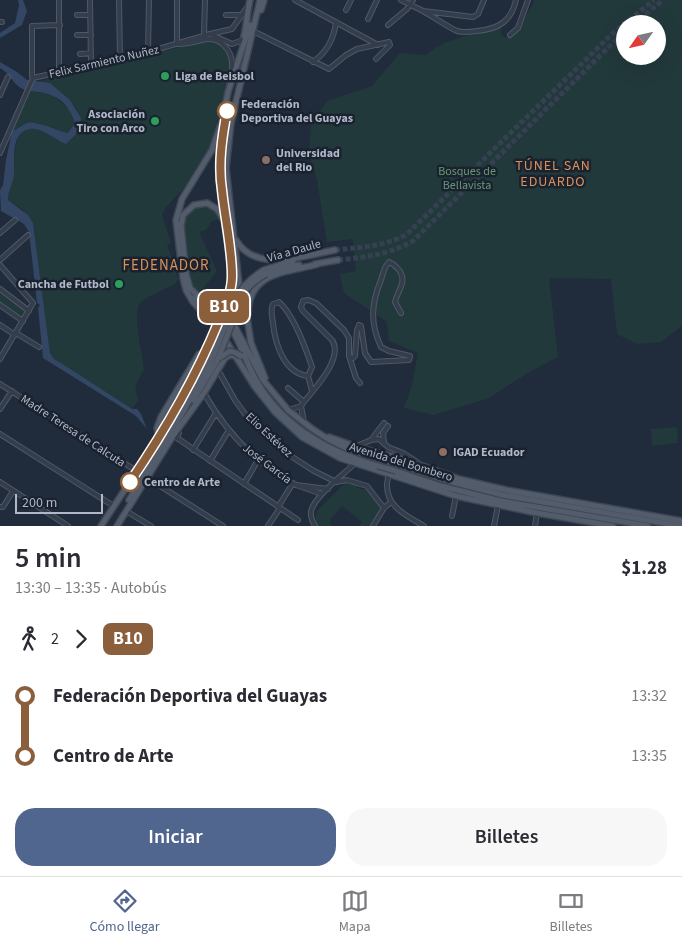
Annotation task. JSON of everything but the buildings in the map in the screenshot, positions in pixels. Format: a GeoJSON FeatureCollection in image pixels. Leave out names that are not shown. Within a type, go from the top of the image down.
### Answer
{"type":"FeatureCollection","features":[{"type":"Feature","properties":{"kind":"main road"},"geometry":{"type":"LineString","coordinates":[[238,64],[248,17],[257,1]]}},
{"type":"Feature","properties":{"kind":"main road"},"geometry":{"type":"LineString","coordinates":[[257,1],[249,48],[228,140],[226,179],[238,270],[248,327],[254,353],[273,392]]}},
{"type":"Feature","properties":{"kind":"main road"},"geometry":{"type":"LineString","coordinates":[[221,124],[228,92],[252,31]]}},
{"type":"Feature","properties":{"kind":"main road","name":"Vía a Daule"},"geometry":{"type":"LineString","coordinates":[[101,524],[181,399],[214,362],[231,285],[232,268],[218,175],[221,124]]}},
{"type":"Feature","properties":{"kind":"main road","name":"Avenida del Bombero"},"geometry":{"type":"LineString","coordinates":[[221,124],[212,150],[182,199],[176,220],[182,278],[189,295],[240,357],[265,401],[286,423],[302,437],[320,448],[354,464],[388,475],[456,496],[576,523],[586,522],[613,526]]}},
{"type":"Feature","properties":{"kind":"main road"},"geometry":{"type":"LineString","coordinates":[[224,220],[217,209],[207,204],[194,205],[183,215],[181,226],[187,279],[190,288],[196,295],[232,321],[258,372],[273,392]]}},
{"type":"Feature","properties":{"kind":"main road"},"geometry":{"type":"LineString","coordinates":[[234,236],[244,251],[254,257],[276,260],[317,254]]}},
{"type":"Feature","properties":{"kind":"main road","name":"Vía a Daule"},"geometry":{"type":"LineString","coordinates":[[115,526],[126,511],[145,476],[204,393],[238,299],[265,272],[317,254],[335,250]]}},
{"type":"Feature","properties":{"kind":"main road"},"geometry":{"type":"LineString","coordinates":[[326,252],[330,256],[327,262]]}},
{"type":"Feature","properties":{"kind":"main road","name":"Vía a Daule"},"geometry":{"type":"LineString","coordinates":[[265,272],[286,267],[338,260]]}},
{"type":"Feature","properties":{"kind":"main road"},"geometry":{"type":"LineString","coordinates":[[248,327],[249,301],[256,287],[264,280],[278,273],[318,264]]}},
{"type":"Feature","properties":{"kind":"main road","name":"Vía a Daule"},"geometry":{"type":"LineString","coordinates":[[115,526],[214,362],[239,306],[238,270]]}},
{"type":"Feature","properties":{"kind":"main road","name":"Avenida del Bombero"},"geometry":{"type":"LineString","coordinates":[[189,295],[230,325],[255,378],[278,409],[305,433],[340,453],[441,486],[500,501],[648,526]]}},
{"type":"Feature","properties":{"kind":"main road"},"geometry":{"type":"LineString","coordinates":[[214,362],[230,351],[236,353],[255,378]]}},
{"type":"Feature","properties":{"kind":"main road"},"geometry":{"type":"LineString","coordinates":[[158,432],[157,428],[161,417],[199,354],[202,353],[220,362],[214,362]]}},
{"type":"Feature","properties":{"kind":"main road","name":"Avenida del Bombero"},"geometry":{"type":"LineString","coordinates":[[273,392],[288,410],[305,424],[319,434],[348,449],[456,483],[503,495],[680,526]]}},
{"type":"Feature","properties":{"kind":"main road","name":"Vía a Daule"},"geometry":{"type":"LineString","coordinates":[[101,524],[170,412],[175,408]]}},
{"type":"Feature","properties":{"kind":"main road","name":"Avenida del Bombero"},"geometry":{"type":"LineString","coordinates":[[319,434],[459,478],[506,490],[682,521]]}},
{"type":"Feature","properties":{"kind":"main road"},"geometry":{"type":"LineString","coordinates":[[586,522],[630,523]]}},
{"type":"Feature","properties":{"kind":"street"},"geometry":{"type":"LineString","coordinates":[[59,0],[59,72]]}},
{"type":"Feature","properties":{"kind":"street"},"geometry":{"type":"LineString","coordinates":[[90,0],[91,65]]}},
{"type":"Feature","properties":{"kind":"street"},"geometry":{"type":"LineString","coordinates":[[119,0],[120,58]]}},
{"type":"Feature","properties":{"kind":"street"},"geometry":{"type":"LineString","coordinates":[[148,52],[149,0]]}},
{"type":"Feature","properties":{"kind":"street"},"geometry":{"type":"LineString","coordinates":[[177,0],[177,44]]}},
{"type":"Feature","properties":{"kind":"street"},"geometry":{"type":"LineString","coordinates":[[204,35],[205,0]]}},
{"type":"Feature","properties":{"kind":"street"},"geometry":{"type":"LineString","coordinates":[[295,0],[378,45]]}},
{"type":"Feature","properties":{"kind":"street"},"geometry":{"type":"LineString","coordinates":[[346,10],[351,0]]}},
{"type":"Feature","properties":{"kind":"street"},"geometry":{"type":"LineString","coordinates":[[368,18],[377,0]]}},
{"type":"Feature","properties":{"kind":"street"},"geometry":{"type":"LineString","coordinates":[[401,0],[423,10],[457,31],[464,32],[490,29],[504,22],[512,13],[516,0]]}},
{"type":"Feature","properties":{"kind":"street"},"geometry":{"type":"LineString","coordinates":[[388,25],[411,5],[413,0]]}},
{"type":"Feature","properties":{"kind":"street"},"geometry":{"type":"LineString","coordinates":[[423,10],[471,16],[478,14],[484,0]]}},
{"type":"Feature","properties":{"kind":"street"},"geometry":{"type":"LineString","coordinates":[[510,35],[518,28],[528,0]]}},
{"type":"Feature","properties":{"kind":"street","name":"Felix Sarmiento Nuñez"},"geometry":{"type":"LineString","coordinates":[[32,78],[148,52],[204,35],[232,29],[242,15],[257,1]]}},
{"type":"Feature","properties":{"kind":"street"},"geometry":{"type":"LineString","coordinates":[[77,16],[90,15]]}},
{"type":"Feature","properties":{"kind":"street"},"geometry":{"type":"LineString","coordinates":[[226,15],[242,15]]}},
{"type":"Feature","properties":{"kind":"street"},"geometry":{"type":"LineString","coordinates":[[314,62],[329,46],[336,22]]}},
{"type":"Feature","properties":{"kind":"street"},"geometry":{"type":"LineString","coordinates":[[0,153],[32,78],[32,26],[60,25]]}},
{"type":"Feature","properties":{"kind":"street"},"geometry":{"type":"LineString","coordinates":[[252,31],[329,69],[346,55],[357,49],[387,42],[390,43],[376,59]]}},
{"type":"Feature","properties":{"kind":"street"},"geometry":{"type":"LineString","coordinates":[[77,35],[91,34]]}},
{"type":"Feature","properties":{"kind":"street"},"geometry":{"type":"LineString","coordinates":[[210,34],[232,44],[243,40]]}},
{"type":"Feature","properties":{"kind":"street","name":"Felix Sarmiento Nuñez"},"geometry":{"type":"LineString","coordinates":[[177,44],[212,39],[222,43],[231,56],[233,66],[228,92]]}},
{"type":"Feature","properties":{"kind":"street"},"geometry":{"type":"LineString","coordinates":[[80,54],[91,53]]}},
{"type":"Feature","properties":{"kind":"street"},"geometry":{"type":"LineString","coordinates":[[0,95],[8,77]]}},
{"type":"Feature","properties":{"kind":"street"},"geometry":{"type":"LineString","coordinates":[[0,140],[5,142]]}},
{"type":"Feature","properties":{"kind":"street"},"geometry":{"type":"LineString","coordinates":[[1,231],[15,220]]}},
{"type":"Feature","properties":{"kind":"street"},"geometry":{"type":"LineString","coordinates":[[0,260],[28,235]]}},
{"type":"Feature","properties":{"kind":"street"},"geometry":{"type":"LineString","coordinates":[[350,356],[353,358],[355,356],[357,330],[360,325],[365,353],[370,362],[411,358],[409,355],[388,351],[381,346],[374,321],[375,293],[389,262],[393,263],[402,274],[402,284],[395,300],[401,313]]}},
{"type":"Feature","properties":{"kind":"street"},"geometry":{"type":"LineString","coordinates":[[0,266],[33,303],[0,359]]}},
{"type":"Feature","properties":{"kind":"street"},"geometry":{"type":"LineString","coordinates":[[0,289],[29,311]]}},
{"type":"Feature","properties":{"kind":"street"},"geometry":{"type":"LineString","coordinates":[[288,410],[302,404],[326,373],[336,349],[332,340],[303,311],[301,307],[303,301],[308,300],[317,303],[344,330],[349,338],[350,356],[356,378],[360,383]]}},
{"type":"Feature","properties":{"kind":"street"},"geometry":{"type":"LineString","coordinates":[[308,376],[300,374],[292,368],[280,351],[274,334],[271,311],[273,304],[279,302],[282,305],[302,340],[312,368],[308,376],[312,391]]}},
{"type":"Feature","properties":{"kind":"street"},"geometry":{"type":"LineString","coordinates":[[0,305],[23,320]]}},
{"type":"Feature","properties":{"kind":"street"},"geometry":{"type":"LineString","coordinates":[[0,325],[39,347]]}},
{"type":"Feature","properties":{"kind":"street","name":"Elio Estévez"},"geometry":{"type":"LineString","coordinates":[[214,362],[240,406],[267,437],[293,458],[336,482],[347,480],[367,486],[384,508]]}},
{"type":"Feature","properties":{"kind":"street","name":"Madre Teresa de Calcuta"},"geometry":{"type":"LineString","coordinates":[[0,384],[223,526]]}},
{"type":"Feature","properties":{"kind":"street"},"geometry":{"type":"LineString","coordinates":[[288,388],[302,404],[305,424]]}},
{"type":"Feature","properties":{"kind":"street"},"geometry":{"type":"LineString","coordinates":[[0,409],[12,391]]}},
{"type":"Feature","properties":{"kind":"street","name":"José García"},"geometry":{"type":"LineString","coordinates":[[204,393],[228,430],[258,460],[295,484],[322,494]]}},
{"type":"Feature","properties":{"kind":"street"},"geometry":{"type":"LineString","coordinates":[[193,450],[216,413]]}},
{"type":"Feature","properties":{"kind":"street"},"geometry":{"type":"LineString","coordinates":[[372,440],[386,424],[383,434],[385,444]]}},
{"type":"Feature","properties":{"kind":"street"},"geometry":{"type":"LineString","coordinates":[[177,430],[179,433],[177,438],[193,450],[298,520]]}},
{"type":"Feature","properties":{"kind":"street"},"geometry":{"type":"LineString","coordinates":[[210,461],[228,430]]}},
{"type":"Feature","properties":{"kind":"street"},"geometry":{"type":"LineString","coordinates":[[0,434],[112,505]]}},
{"type":"Feature","properties":{"kind":"street"},"geometry":{"type":"LineString","coordinates":[[355,446],[377,438],[388,448],[403,453],[420,465]]}},
{"type":"Feature","properties":{"kind":"street"},"geometry":{"type":"LineString","coordinates":[[390,456],[387,472],[387,494],[398,510],[424,526]]}},
{"type":"Feature","properties":{"kind":"street"},"geometry":{"type":"LineString","coordinates":[[244,484],[258,460]]}},
{"type":"Feature","properties":{"kind":"street"},"geometry":{"type":"LineString","coordinates":[[315,526],[312,521],[311,511],[322,494],[354,464]]}},
{"type":"Feature","properties":{"kind":"street"},"geometry":{"type":"LineString","coordinates":[[0,482],[68,526]]}},
{"type":"Feature","properties":{"kind":"street"},"geometry":{"type":"LineString","coordinates":[[268,526],[295,484]]}},
{"type":"Feature","properties":{"kind":"street","name":"José García"},"geometry":{"type":"LineString","coordinates":[[295,484],[328,489]]}},
{"type":"Feature","properties":{"kind":"street"},"geometry":{"type":"LineString","coordinates":[[0,507],[3,507],[13,491]]}},
{"type":"Feature","properties":{"kind":"street"},"geometry":{"type":"LineString","coordinates":[[452,516],[456,496]]}},
{"type":"Feature","properties":{"kind":"street"},"geometry":{"type":"LineString","coordinates":[[373,526],[384,508],[391,502]]}},
{"type":"Feature","properties":{"kind":"street"},"geometry":{"type":"LineString","coordinates":[[494,526],[498,505]]}},
{"type":"Feature","properties":{"kind":"street"},"geometry":{"type":"LineString","coordinates":[[126,511],[151,526]]}},
{"type":"Feature","properties":{"kind":"street"},"geometry":{"type":"LineString","coordinates":[[535,526],[537,513]]}},
{"type":"Feature","properties":{"kind":"green space","name":"Bosques de Bellavista"},"geometry":{"type":"Polygon","coordinates":[[[517,0],[514,12],[501,27],[501,35],[507,38],[517,31],[534,0],[682,0],[682,326],[661,342],[637,344],[617,334],[611,279],[549,278],[558,357],[531,371],[487,399],[433,415],[404,408],[412,385],[418,353],[389,341],[387,322],[344,293],[340,274],[356,271],[353,239],[327,242],[317,180],[309,152],[311,125],[327,101],[372,86],[400,53],[426,55],[449,41],[474,34],[498,23],[517,0]]]}},
{"type":"Feature","properties":{"kind":"green space"},"geometry":{"type":"Polygon","coordinates":[[[210,40],[222,46],[230,66],[213,139],[206,154],[183,189],[166,207],[162,215],[171,243],[167,246],[179,279],[175,284],[140,303],[137,326],[144,370],[137,381],[136,391],[139,400],[132,409],[54,359],[50,353],[33,223],[22,209],[8,200],[14,177],[15,150],[20,135],[25,130],[32,128],[58,141],[78,132],[77,110],[70,100],[50,83],[36,82],[210,40]]]}},
{"type":"Feature","properties":{"kind":"green space"},"geometry":{"type":"Polygon","coordinates":[[[31,91],[53,95],[71,111],[75,123],[68,133],[31,122],[12,131],[31,91]]]}},
{"type":"Feature","properties":{"kind":"green space"},"geometry":{"type":"Polygon","coordinates":[[[198,206],[212,208],[217,212],[220,219],[212,221],[206,230],[199,232],[217,271],[199,294],[192,287],[189,277],[183,223],[185,217],[198,206]]]}},
{"type":"Feature","properties":{"kind":"green space"},"geometry":{"type":"Polygon","coordinates":[[[0,289],[29,311],[23,321],[0,305],[0,289]]]}},
{"type":"Feature","properties":{"kind":"green space"},"geometry":{"type":"Polygon","coordinates":[[[677,427],[678,443],[652,446],[651,429],[677,427]]]}},
{"type":"Feature","properties":{"kind":"green space"},"geometry":{"type":"Polygon","coordinates":[[[347,481],[359,484],[357,488],[368,490],[380,505],[380,510],[370,526],[359,526],[362,522],[342,506],[330,520],[332,526],[318,526],[316,522],[317,511],[347,481]]]}},
{"type":"Feature","properties":{"kind":"water"},"geometry":{"type":"Polygon","coordinates":[[[18,0],[23,0],[27,11],[22,25],[0,38],[0,33],[15,23],[19,5],[18,0]]]}},
{"type":"Feature","properties":{"kind":"water"},"geometry":{"type":"Polygon","coordinates":[[[0,62],[27,80],[50,83],[70,100],[81,118],[78,132],[66,144],[34,129],[24,131],[19,135],[15,148],[14,177],[8,196],[8,200],[28,215],[33,223],[50,353],[54,359],[132,409],[137,409],[147,429],[136,416],[43,358],[38,308],[40,305],[37,303],[29,232],[24,224],[1,211],[0,190],[3,185],[12,131],[31,122],[68,133],[75,123],[70,111],[62,102],[52,95],[20,87],[0,68],[0,62]]]}},
{"type":"Feature","properties":{"kind":"tunnel"},"geometry":{"type":"LineString","coordinates":[[335,250],[381,244],[407,234],[612,34],[654,0]]}},
{"type":"Feature","properties":{"kind":"tunnel"},"geometry":{"type":"LineString","coordinates":[[645,15],[663,0]]}},
{"type":"Feature","properties":{"kind":"tunnel"},"geometry":{"type":"LineString","coordinates":[[338,260],[386,252],[413,241],[616,40]]}},
{"type":"Feature","properties":{"kind":"bus line","name":"B10"},"geometry":{"type":"LineString","coordinates":[[130,482],[158,439],[204,357],[231,285],[230,246],[220,174],[220,156],[227,111]]}},
{"type":"Feature","properties":{"kind":"place","name":"Liga de Beisbol"},"geometry":{"type":"Point","coordinates":[165,76]}},
{"type":"Feature","properties":{"kind":"place","name":"Federación Deportiva del Guayas"},"geometry":{"type":"Point","coordinates":[227,111]}},
{"type":"Feature","properties":{"kind":"place","name":"Asociación Tiro con Arco"},"geometry":{"type":"Point","coordinates":[155,121]}},
{"type":"Feature","properties":{"kind":"place","name":"Universidad del Rio"},"geometry":{"type":"Point","coordinates":[266,160]}},
{"type":"Feature","properties":{"kind":"place","name":"Cancha de Futbol"},"geometry":{"type":"Point","coordinates":[119,284]}},
{"type":"Feature","properties":{"kind":"place","name":"IGAD Ecuador"},"geometry":{"type":"Point","coordinates":[443,452]}},
{"type":"Feature","properties":{"kind":"place","name":"Centro de Arte"},"geometry":{"type":"Point","coordinates":[130,482]}},
{"type":"Feature","properties":{"kind":"district","name":"TÚNEL SAN EDUARDO"},"geometry":{"type":"Point","coordinates":[553,174]}},
{"type":"Feature","properties":{"kind":"district","name":"FEDENADOR"},"geometry":{"type":"Point","coordinates":[166,265]}}]}
